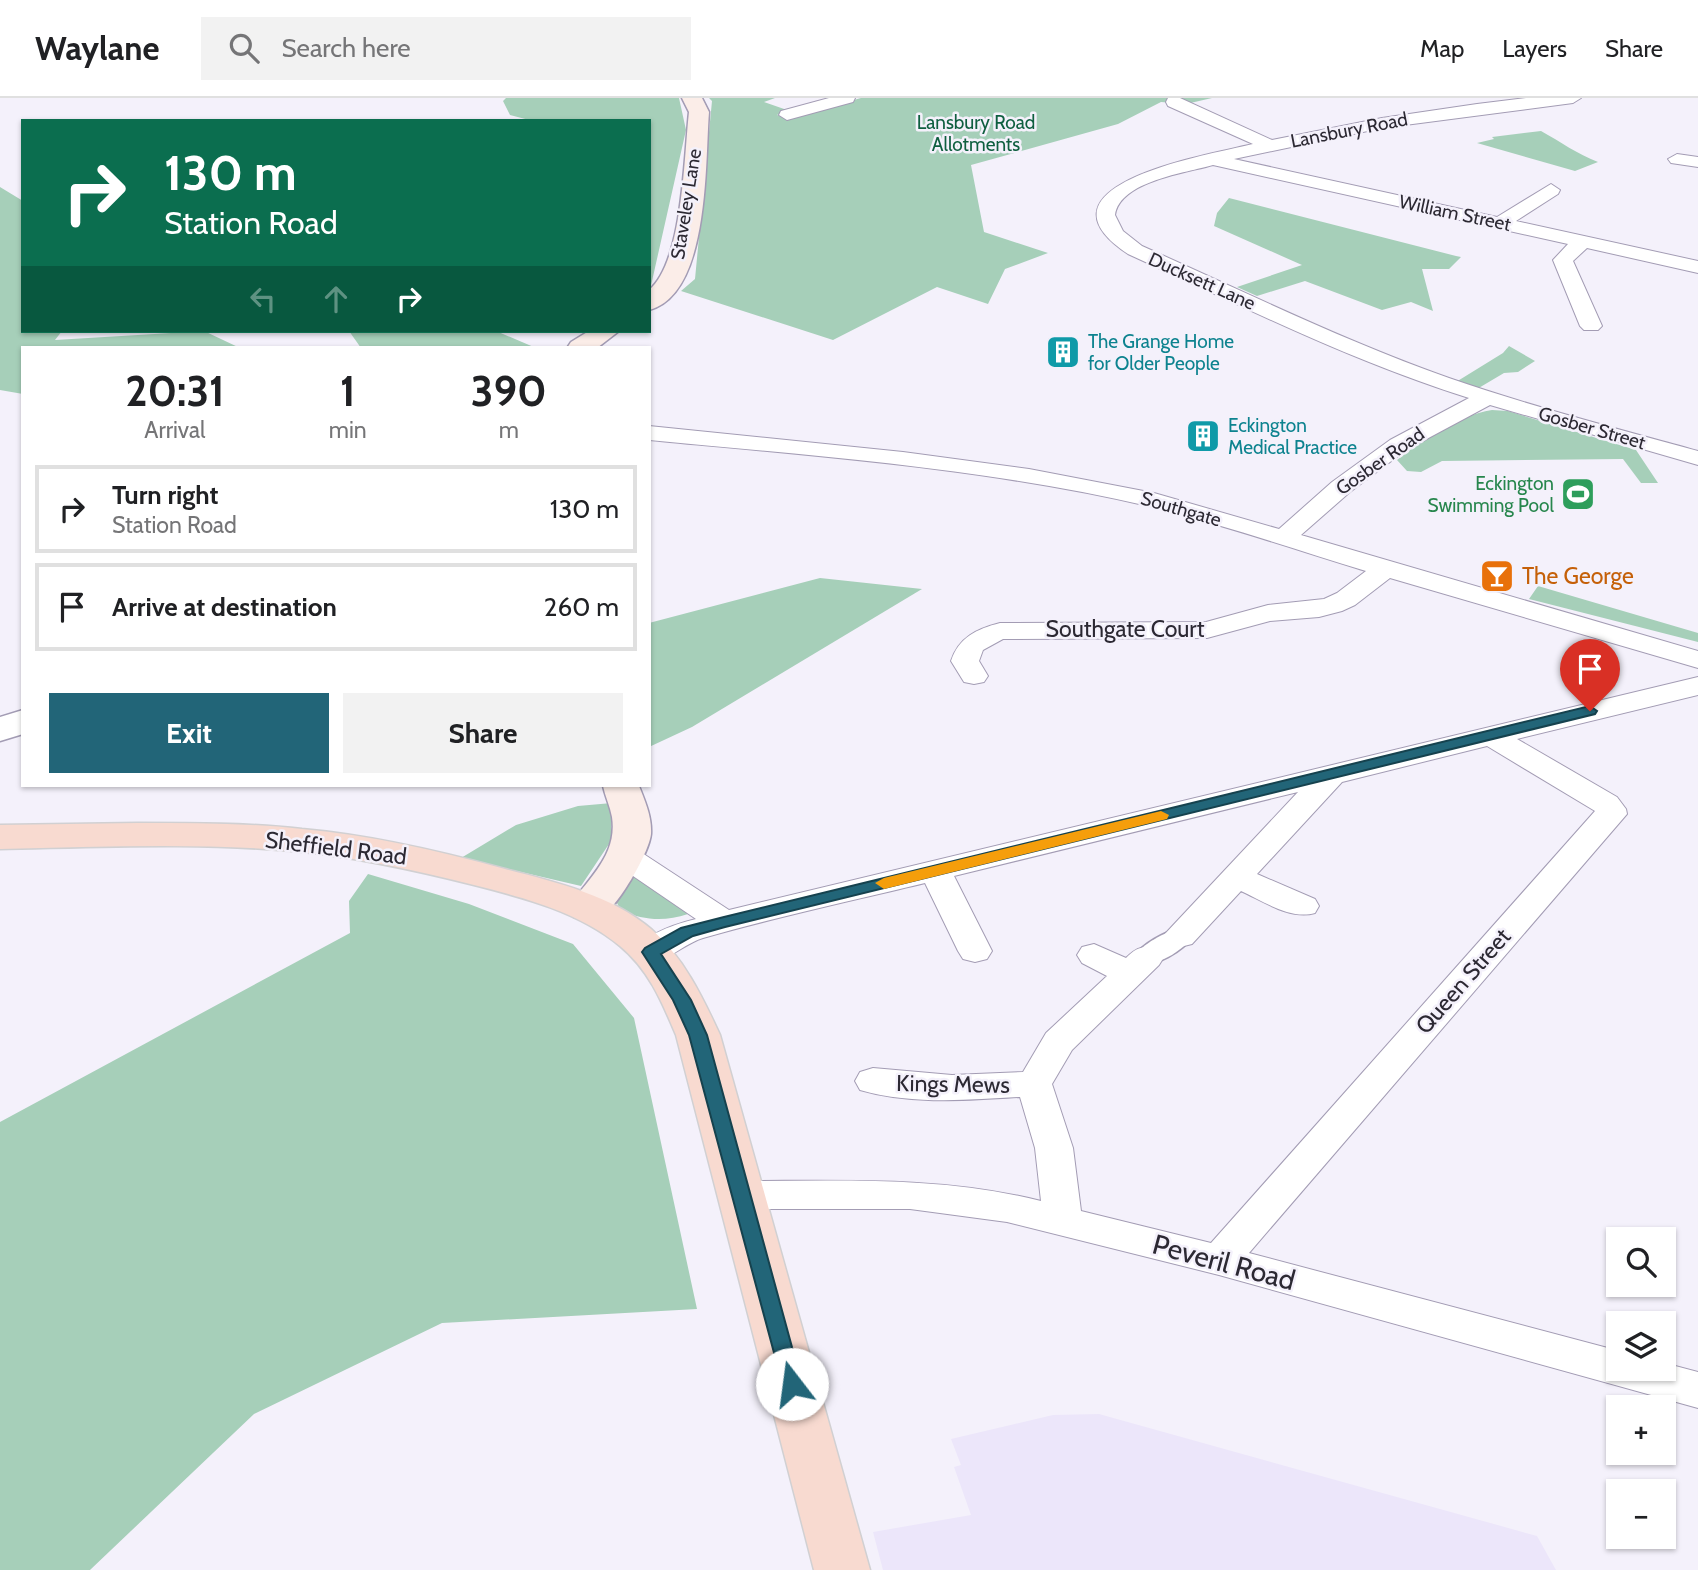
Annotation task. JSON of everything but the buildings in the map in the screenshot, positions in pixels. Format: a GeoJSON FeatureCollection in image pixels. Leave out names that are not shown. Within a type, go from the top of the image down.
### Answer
{"type":"FeatureCollection","features":[{"type":"Feature","properties":{"kind":"main road","name":"Staveley Lane"},"geometry":{"type":"LineString","coordinates":[[651,301],[674,276],[687,228],[699,112],[692,98]]}},
{"type":"Feature","properties":{"kind":"main road"},"geometry":{"type":"LineString","coordinates":[[583,346],[603,333]]}},
{"type":"Feature","properties":{"kind":"main road"},"geometry":{"type":"LineString","coordinates":[[587,908],[612,878],[625,856],[631,834],[631,818],[621,787]]}},
{"type":"Feature","properties":{"kind":"main road","name":"Sheffield Road"},"geometry":{"type":"LineString","coordinates":[[0,837],[209,835],[277,838],[402,855],[530,887],[587,908],[609,920],[651,952],[671,981],[698,1035],[842,1570]]}},
{"type":"Feature","properties":{"kind":"street"},"geometry":{"type":"LineString","coordinates":[[772,101],[794,113],[847,98]]}},
{"type":"Feature","properties":{"kind":"street","name":"Lansbury Road"},"geometry":{"type":"LineString","coordinates":[[1428,115],[1438,98]]}},
{"type":"Feature","properties":{"kind":"street","name":"Lansbury Road"},"geometry":{"type":"LineString","coordinates":[[1269,145],[1428,115],[1573,98]]}},
{"type":"Feature","properties":{"kind":"street"},"geometry":{"type":"LineString","coordinates":[[1174,102],[1269,145]]}},
{"type":"Feature","properties":{"kind":"street","name":"Ducksett Lane"},"geometry":{"type":"LineString","coordinates":[[1269,145],[1212,159],[1126,187],[1107,207],[1107,223],[1111,231],[1135,250],[1326,337],[1486,398]]}},
{"type":"Feature","properties":{"kind":"street","name":"William Street"},"geometry":{"type":"LineString","coordinates":[[1212,159],[1698,267]]}},
{"type":"Feature","properties":{"kind":"street"},"geometry":{"type":"LineString","coordinates":[[1677,159],[1698,162]]}},
{"type":"Feature","properties":{"kind":"street"},"geometry":{"type":"LineString","coordinates":[[1500,223],[1551,190]]}},
{"type":"Feature","properties":{"kind":"street"},"geometry":{"type":"LineString","coordinates":[[1583,241],[1563,262],[1591,326]]}},
{"type":"Feature","properties":{"kind":"street"},"geometry":{"type":"LineString","coordinates":[[1671,260],[1689,246]]}},
{"type":"Feature","properties":{"kind":"street","name":"Gosber Street"},"geometry":{"type":"LineString","coordinates":[[1486,398],[1698,458]]}},
{"type":"Feature","properties":{"kind":"street","name":"Gosber Road"},"geometry":{"type":"LineString","coordinates":[[1283,538],[1341,487],[1398,445],[1486,398]]}},
{"type":"Feature","properties":{"kind":"street","name":"Southgate"},"geometry":{"type":"LineString","coordinates":[[651,433],[916,460],[1102,489],[1154,500],[1698,660]]}},
{"type":"Feature","properties":{"kind":"street","name":"Southgate Court"},"geometry":{"type":"LineString","coordinates":[[974,676],[965,661],[968,650],[984,636],[1000,631],[1207,630],[1268,613],[1319,609],[1333,605],[1346,599],[1386,568]]}},
{"type":"Feature","properties":{"kind":"street"},"geometry":{"type":"LineString","coordinates":[[651,952],[687,932],[724,922],[1698,686]]}},
{"type":"Feature","properties":{"kind":"street"},"geometry":{"type":"LineString","coordinates":[[0,730],[21,721]]}},
{"type":"Feature","properties":{"kind":"street","name":"Queen Street"},"geometry":{"type":"LineString","coordinates":[[1219,1261],[1611,814],[1611,809],[1605,804],[1490,735]]}},
{"type":"Feature","properties":{"kind":"street"},"geometry":{"type":"LineString","coordinates":[[1094,955],[1137,965],[1180,936],[1333,774]]}},
{"type":"Feature","properties":{"kind":"street"},"geometry":{"type":"LineString","coordinates":[[625,856],[724,922]]}},
{"type":"Feature","properties":{"kind":"street"},"geometry":{"type":"LineString","coordinates":[[935,871],[975,950]]}},
{"type":"Feature","properties":{"kind":"street"},"geometry":{"type":"LineString","coordinates":[[1237,877],[1303,906]]}},
{"type":"Feature","properties":{"kind":"street","name":"Kings Mews"},"geometry":{"type":"LineString","coordinates":[[1063,1220],[1054,1147],[1034,1084],[1059,1042],[1137,965]]}},
{"type":"Feature","properties":{"kind":"street","name":"Kings Mews"},"geometry":{"type":"LineString","coordinates":[[873,1081],[952,1088],[1034,1084]]}},
{"type":"Feature","properties":{"kind":"street","name":"Peveril Road"},"geometry":{"type":"LineString","coordinates":[[741,1195],[910,1195],[951,1198],[1063,1220],[1698,1390]]}},
{"type":"Feature","properties":{"kind":"shaded area"},"geometry":{"type":"Polygon","coordinates":[[[1099,1414],[1537,1536],[1556,1570],[883,1570],[873,1532],[971,1515],[954,1467],[961,1465],[951,1439],[1053,1415],[1099,1414]]]}},
{"type":"Feature","properties":{"kind":"green space"},"geometry":{"type":"Polygon","coordinates":[[[506,98],[679,98],[686,130],[651,286],[651,119],[525,119],[510,115],[503,101],[506,98]]]}},
{"type":"Feature","properties":{"kind":"green space","name":"Lansbury Road Allotments"},"geometry":{"type":"Polygon","coordinates":[[[709,98],[775,98],[764,102],[787,110],[777,115],[789,118],[861,98],[1212,98],[1186,104],[1161,102],[1118,124],[971,165],[984,232],[1048,253],[1005,269],[988,304],[937,287],[833,340],[681,291],[695,279],[712,101],[709,98]]]}},
{"type":"Feature","properties":{"kind":"green space"},"geometry":{"type":"Polygon","coordinates":[[[1541,131],[1598,162],[1575,171],[1477,143],[1494,139],[1492,137],[1541,131]]]}},
{"type":"Feature","properties":{"kind":"green space"},"geometry":{"type":"Polygon","coordinates":[[[0,187],[21,200],[21,333],[60,333],[55,340],[208,333],[236,346],[21,346],[21,394],[0,390],[0,187]]]}},
{"type":"Feature","properties":{"kind":"green space"},"geometry":{"type":"Polygon","coordinates":[[[1229,198],[1461,257],[1449,269],[1422,269],[1433,311],[1411,302],[1382,310],[1305,281],[1257,296],[1237,287],[1302,265],[1214,226],[1217,213],[1229,198]]]}},
{"type":"Feature","properties":{"kind":"green space"},"geometry":{"type":"Polygon","coordinates":[[[350,333],[501,333],[531,346],[360,346],[350,333]]]}},
{"type":"Feature","properties":{"kind":"green space"},"geometry":{"type":"Polygon","coordinates":[[[1509,346],[1535,361],[1518,372],[1504,373],[1477,389],[1456,382],[1503,353],[1509,346]]]}},
{"type":"Feature","properties":{"kind":"green space"},"geometry":{"type":"Polygon","coordinates":[[[1492,410],[1508,411],[1636,450],[1658,483],[1641,483],[1623,459],[1442,461],[1421,472],[1407,471],[1397,460],[1430,436],[1454,423],[1492,410]]]}},
{"type":"Feature","properties":{"kind":"green space"},"geometry":{"type":"Polygon","coordinates":[[[820,578],[922,589],[692,727],[651,746],[651,622],[820,578]]]}},
{"type":"Feature","properties":{"kind":"green space"},"geometry":{"type":"Polygon","coordinates":[[[1538,586],[1698,633],[1698,642],[1529,599],[1538,586]]]}},
{"type":"Feature","properties":{"kind":"green space"},"geometry":{"type":"Polygon","coordinates":[[[612,803],[611,841],[581,886],[461,858],[516,825],[578,806],[612,803]]]}},
{"type":"Feature","properties":{"kind":"green space"},"geometry":{"type":"Polygon","coordinates":[[[634,872],[688,914],[654,919],[621,911],[614,897],[634,872]]]}},
{"type":"Feature","properties":{"kind":"green space"},"geometry":{"type":"Polygon","coordinates":[[[368,874],[469,904],[573,944],[634,1018],[697,1309],[442,1323],[254,1414],[90,1570],[0,1570],[0,1122],[350,933],[349,901],[368,874]]]}},
{"type":"Feature","properties":{"kind":"slow traffic"},"geometry":{"type":"LineString","coordinates":[[884,883],[1161,815]]}},
{"type":"Feature","properties":{"kind":"place","name":"The Grange Home for Older People"},"geometry":{"type":"Point","coordinates":[1063,352]}},
{"type":"Feature","properties":{"kind":"place","name":"Eckington Medical Practice"},"geometry":{"type":"Point","coordinates":[1203,436]}},
{"type":"Feature","properties":{"kind":"place","name":"Eckington Swimming Pool"},"geometry":{"type":"Point","coordinates":[1578,494]}},
{"type":"Feature","properties":{"kind":"place","name":"The George"},"geometry":{"type":"Point","coordinates":[1497,576]}},
{"type":"Feature","properties":{"kind":"route"},"geometry":{"type":"LineString","coordinates":[[792,1384],[698,1035],[666,971],[651,952],[687,932],[724,922],[1590,711]]}}]}
